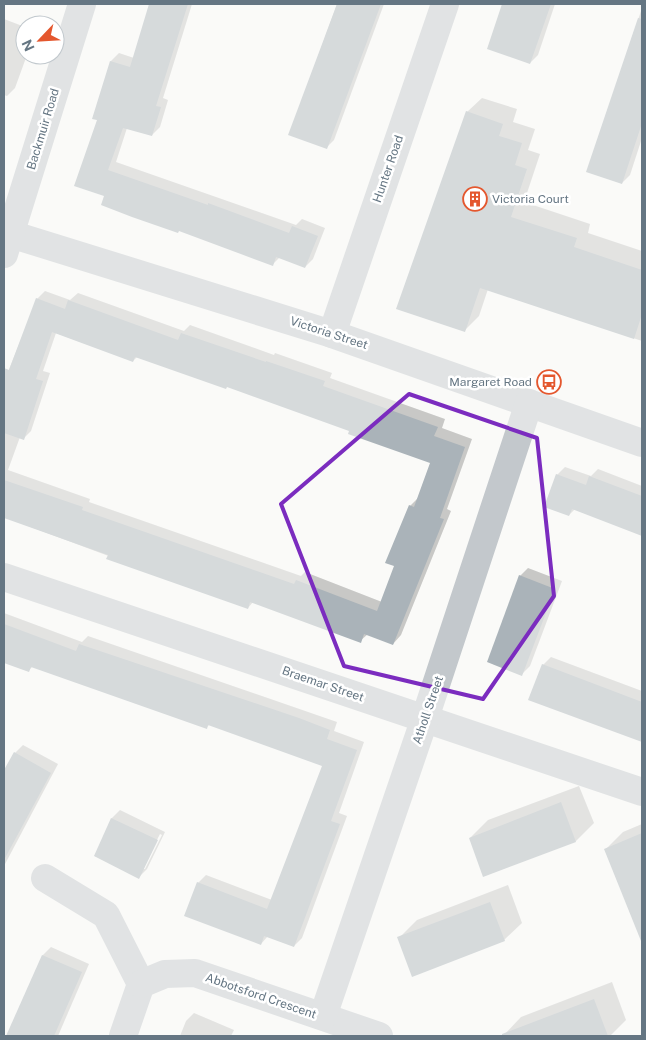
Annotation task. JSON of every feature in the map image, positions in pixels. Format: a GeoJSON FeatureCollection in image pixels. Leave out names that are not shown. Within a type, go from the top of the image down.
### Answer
{"type":"FeatureCollection","features":[{"type":"Feature","properties":{"kind":"street","name":"Backmuir Road"},"geometry":{"type":"LineString","coordinates":[[6,240],[82,4]]}},
{"type":"Feature","properties":{"kind":"street","name":"Hunter Road"},"geometry":{"type":"LineString","coordinates":[[332,334],[445,4]]}},
{"type":"Feature","properties":{"kind":"street","name":"Victoria Street"},"geometry":{"type":"LineString","coordinates":[[6,240],[332,334],[642,443]]}},
{"type":"Feature","properties":{"kind":"street","name":"Atholl Street"},"geometry":{"type":"LineString","coordinates":[[323,1016],[425,718],[529,403]]}},
{"type":"Feature","properties":{"kind":"street","name":"Braemar Street"},"geometry":{"type":"LineString","coordinates":[[4,577],[642,792]]}},
{"type":"Feature","properties":{"kind":"street"},"geometry":{"type":"LineString","coordinates":[[45,878],[106,914],[141,984],[123,1036]]}},
{"type":"Feature","properties":{"kind":"street","name":"Abbotsford Crescent"},"geometry":{"type":"LineString","coordinates":[[141,984],[165,974],[195,974],[379,1036]]}},
{"type":"Feature","properties":{"kind":"highlighted area"},"geometry":{"type":"Polygon","coordinates":[[[409,394],[537,438],[554,596],[483,699],[344,666],[281,504],[409,394]]]}},
{"type":"Feature","properties":{"kind":"building"},"geometry":{"type":"Polygon","coordinates":[[[149,4],[188,4],[156,106],[161,107],[152,136],[123,128],[108,170],[208,205],[208,203],[289,233],[292,226],[318,236],[305,268],[276,257],[273,266],[179,231],[178,233],[132,217],[101,205],[104,196],[74,186],[97,120],[92,119],[110,61],[130,67],[149,4]]]}},
{"type":"Feature","properties":{"kind":"building"},"geometry":{"type":"Polygon","coordinates":[[[337,4],[381,4],[327,149],[288,135],[337,4]]]}},
{"type":"Feature","properties":{"kind":"building"},"geometry":{"type":"Polygon","coordinates":[[[502,4],[551,4],[530,64],[487,49],[502,4]]]}},
{"type":"Feature","properties":{"kind":"building"},"geometry":{"type":"Polygon","coordinates":[[[638,18],[642,19],[642,123],[622,184],[586,172],[638,18]]]}},
{"type":"Feature","properties":{"kind":"building","name":"Victoria Court"},"geometry":{"type":"Polygon","coordinates":[[[466,111],[503,124],[499,136],[522,143],[515,165],[527,169],[511,217],[577,238],[574,247],[642,270],[642,314],[634,339],[480,288],[465,332],[396,309],[466,111]]]}},
{"type":"Feature","properties":{"kind":"building"},"geometry":{"type":"Polygon","coordinates":[[[36,298],[65,309],[68,300],[178,340],[181,333],[325,381],[323,386],[438,427],[434,436],[465,447],[440,518],[444,519],[393,645],[364,634],[361,643],[250,602],[248,609],[106,559],[108,555],[4,518],[4,480],[83,507],[82,510],[294,584],[296,580],[377,611],[394,566],[385,563],[409,505],[414,507],[430,463],[348,434],[349,431],[227,387],[226,389],[135,357],[133,362],[52,332],[36,379],[43,381],[24,440],[4,433],[4,368],[9,370],[36,298]]]}},
{"type":"Feature","properties":{"kind":"building"},"geometry":{"type":"Polygon","coordinates":[[[556,474],[586,485],[589,476],[642,496],[642,536],[572,509],[569,516],[544,507],[556,474]]]}},
{"type":"Feature","properties":{"kind":"building"},"geometry":{"type":"Polygon","coordinates":[[[519,575],[555,589],[522,676],[487,662],[519,575]]]}},
{"type":"Feature","properties":{"kind":"building"},"geometry":{"type":"Polygon","coordinates":[[[4,624],[76,651],[79,644],[299,718],[330,730],[327,739],[357,750],[331,821],[340,824],[294,947],[264,936],[261,945],[184,916],[197,882],[267,909],[322,766],[208,725],[207,729],[31,667],[29,672],[4,663],[4,624]]]}},
{"type":"Feature","properties":{"kind":"building"},"geometry":{"type":"Polygon","coordinates":[[[542,664],[642,702],[642,742],[528,700],[542,664]]]}},
{"type":"Feature","properties":{"kind":"building"},"geometry":{"type":"Polygon","coordinates":[[[14,752],[51,773],[4,860],[4,770],[14,752]]]}},
{"type":"Feature","properties":{"kind":"building"},"geometry":{"type":"Polygon","coordinates":[[[561,802],[576,842],[483,877],[469,838],[561,802]]]}},
{"type":"Feature","properties":{"kind":"building"},"geometry":{"type":"Polygon","coordinates":[[[111,818],[158,840],[139,879],[94,856],[111,818]]]}},
{"type":"Feature","properties":{"kind":"building"},"geometry":{"type":"Polygon","coordinates":[[[642,833],[642,941],[641,941],[604,849],[642,833]]]}},
{"type":"Feature","properties":{"kind":"building"},"geometry":{"type":"Polygon","coordinates":[[[490,902],[505,941],[412,977],[397,937],[490,902]]]}},
{"type":"Feature","properties":{"kind":"building"},"geometry":{"type":"Polygon","coordinates":[[[42,955],[82,972],[54,1036],[6,1036],[42,955]]]}},
{"type":"Feature","properties":{"kind":"building"},"geometry":{"type":"Polygon","coordinates":[[[594,999],[608,1036],[502,1036],[502,1034],[594,999]]]}},
{"type":"Feature","properties":{"kind":"place","name":"Victoria Court"},"geometry":{"type":"Point","coordinates":[475,199]}},
{"type":"Feature","properties":{"kind":"place","name":"Margaret Road"},"geometry":{"type":"Point","coordinates":[549,382]}}]}
